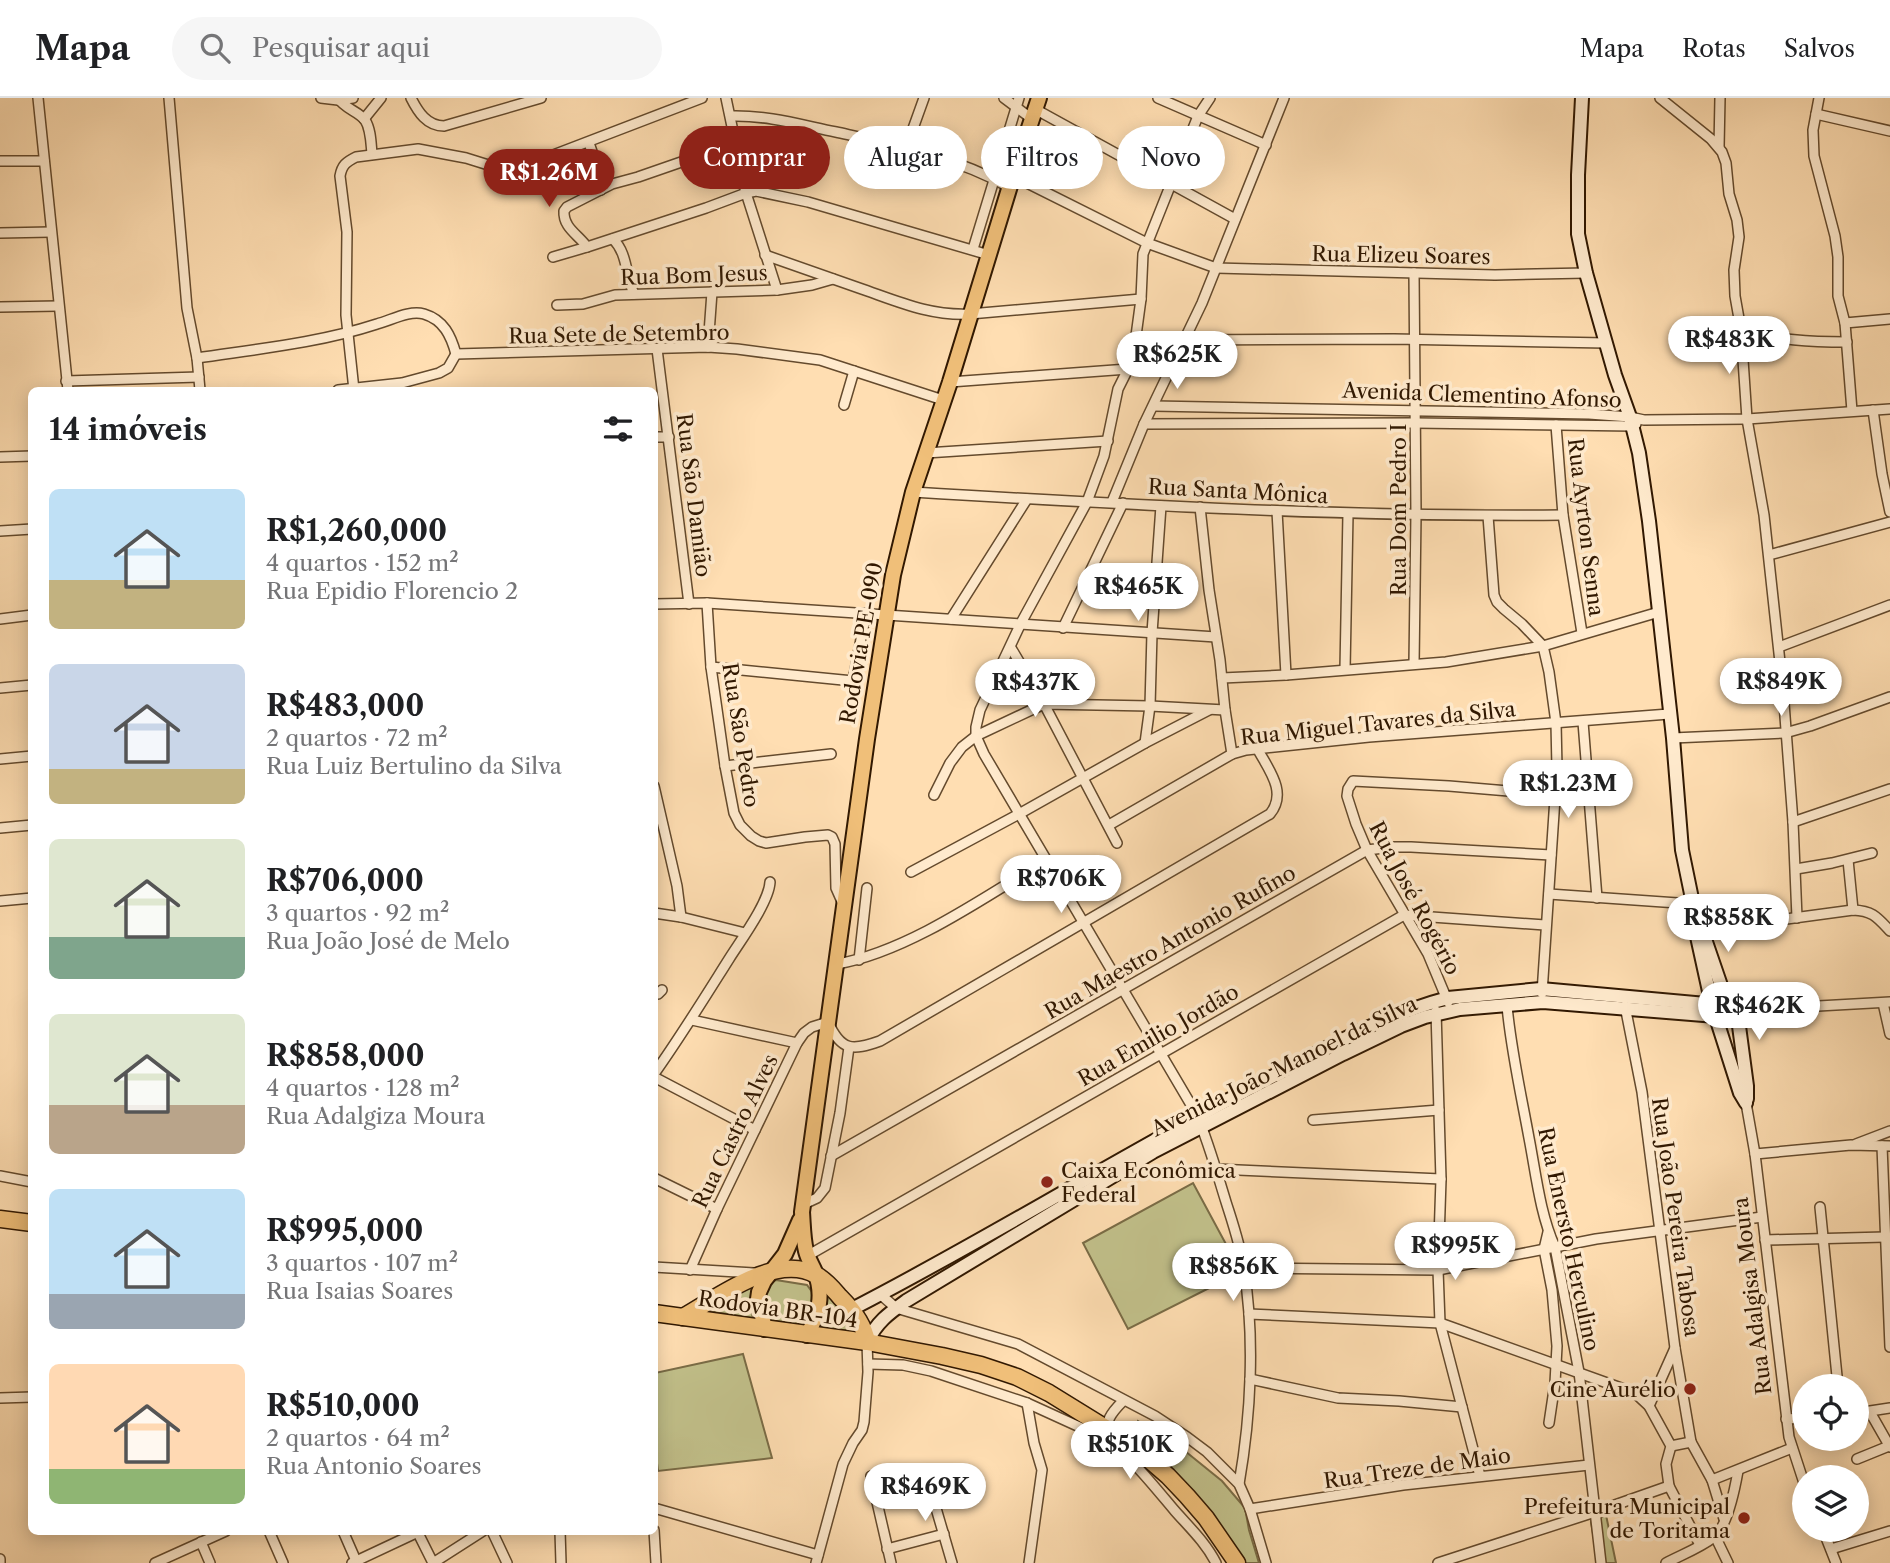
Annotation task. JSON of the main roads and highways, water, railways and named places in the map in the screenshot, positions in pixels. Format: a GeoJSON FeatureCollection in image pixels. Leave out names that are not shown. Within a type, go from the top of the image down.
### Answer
{"type":"FeatureCollection","features":[{"type":"Feature","properties":{"kind":"highway"},"geometry":{"type":"LineString","coordinates":[[0,1219],[28,1222]]}},
{"type":"Feature","properties":{"kind":"highway","name":"Rodovia BR-104"},"geometry":{"type":"LineString","coordinates":[[683,1317],[736,1286],[767,1273],[793,1269],[816,1274],[831,1286],[852,1309],[864,1328],[867,1342]]}},
{"type":"Feature","properties":{"kind":"highway","name":"Rodovia BR-104"},"geometry":{"type":"LineString","coordinates":[[658,1314],[867,1342],[981,1365],[1017,1377],[1049,1393],[1106,1433],[1130,1443],[1168,1476],[1206,1518],[1237,1563]]}},
{"type":"Feature","properties":{"kind":"main road","name":"Rodovia PE-090"},"geometry":{"type":"LineString","coordinates":[[807,1335],[816,1319],[821,1297],[816,1274],[804,1243],[803,1208],[885,615],[913,492],[1035,109]]}},
{"type":"Feature","properties":{"kind":"main road","name":"Rodovia PE-090"},"geometry":{"type":"LineString","coordinates":[[765,1329],[758,1299],[767,1273],[791,1243],[803,1208]]}},
{"type":"Feature","properties":{"kind":"place","name":"Caixa Econômica Federal"},"geometry":{"type":"Point","coordinates":[1047,1182]}},
{"type":"Feature","properties":{"kind":"place","name":"Cine Aurélio"},"geometry":{"type":"Point","coordinates":[1690,1389]}},
{"type":"Feature","properties":{"kind":"place","name":"Prefeitura Municipal de Toritama"},"geometry":{"type":"Point","coordinates":[1744,1518]}}]}
